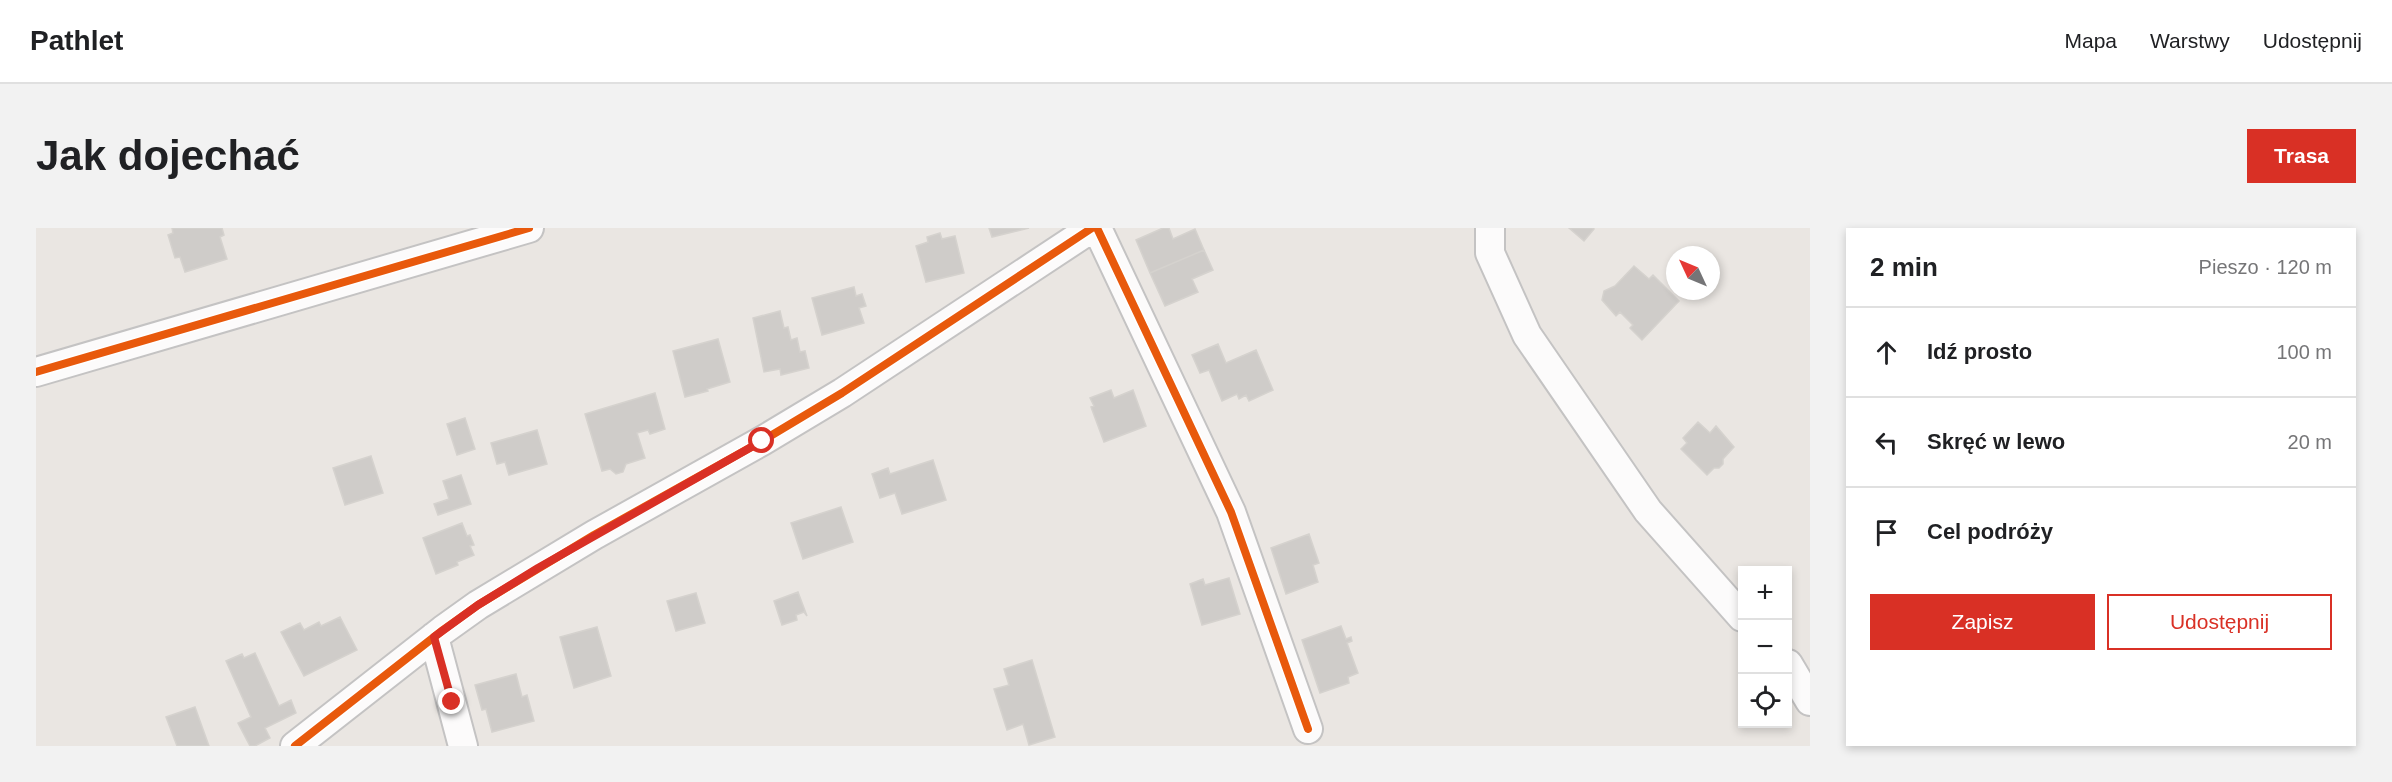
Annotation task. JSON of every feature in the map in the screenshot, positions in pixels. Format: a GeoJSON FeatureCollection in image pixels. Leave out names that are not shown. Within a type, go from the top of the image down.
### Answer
{"type":"FeatureCollection","features":[{"type":"Feature","properties":{"kind":"street"},"geometry":{"type":"LineString","coordinates":[[36,372],[529,228]]}},
{"type":"Feature","properties":{"kind":"street"},"geometry":{"type":"LineString","coordinates":[[295,746],[478,605],[842,393],[1092,228]]}},
{"type":"Feature","properties":{"kind":"street"},"geometry":{"type":"LineString","coordinates":[[1097,228],[1231,512],[1308,729]]}},
{"type":"Feature","properties":{"kind":"street"},"geometry":{"type":"LineString","coordinates":[[1490,228],[1490,253],[1527,335],[1648,511],[1738,611]]}},
{"type":"Feature","properties":{"kind":"street"},"geometry":{"type":"LineString","coordinates":[[434,637],[463,746]]}},
{"type":"Feature","properties":{"kind":"street"},"geometry":{"type":"LineString","coordinates":[[1792,671],[1810,701]]}},
{"type":"Feature","properties":{"kind":"building"},"geometry":{"type":"Polygon","coordinates":[[[172,228],[222,228],[224,235],[220,237],[227,259],[185,272],[180,257],[175,258],[168,235],[173,233],[172,228]]]}},
{"type":"Feature","properties":{"kind":"building"},"geometry":{"type":"Polygon","coordinates":[[[989,228],[1029,228],[992,237],[989,228]]]}},
{"type":"Feature","properties":{"kind":"building"},"geometry":{"type":"Polygon","coordinates":[[[1163,228],[1169,228],[1173,239],[1195,229],[1204,250],[1150,273],[1136,240],[1163,228]]]}},
{"type":"Feature","properties":{"kind":"building"},"geometry":{"type":"Polygon","coordinates":[[[1569,228],[1592,228],[1594,229],[1584,241],[1569,228]]]}},
{"type":"Feature","properties":{"kind":"building"},"geometry":{"type":"Polygon","coordinates":[[[940,233],[942,239],[955,236],[964,273],[926,282],[916,246],[928,242],[927,237],[940,233]]]}},
{"type":"Feature","properties":{"kind":"building"},"geometry":{"type":"Polygon","coordinates":[[[1204,250],[1213,270],[1192,279],[1198,292],[1165,306],[1150,273],[1204,250]]]}},
{"type":"Feature","properties":{"kind":"building"},"geometry":{"type":"Polygon","coordinates":[[[1634,266],[1649,279],[1653,275],[1666,288],[1666,300],[1679,301],[1642,340],[1630,328],[1633,325],[1620,312],[1616,316],[1602,300],[1604,291],[1615,286],[1634,266]]]}},
{"type":"Feature","properties":{"kind":"building"},"geometry":{"type":"Polygon","coordinates":[[[854,287],[856,296],[862,294],[866,306],[859,308],[864,323],[822,335],[812,298],[854,287]]]}},
{"type":"Feature","properties":{"kind":"building"},"geometry":{"type":"Polygon","coordinates":[[[780,311],[784,328],[788,327],[791,340],[797,338],[800,352],[805,351],[809,368],[781,375],[780,369],[764,372],[753,318],[780,311]]]}},
{"type":"Feature","properties":{"kind":"building"},"geometry":{"type":"Polygon","coordinates":[[[718,339],[730,382],[685,397],[673,351],[718,339]]]}},
{"type":"Feature","properties":{"kind":"building"},"geometry":{"type":"Polygon","coordinates":[[[1218,344],[1226,363],[1256,350],[1273,390],[1249,401],[1246,395],[1239,399],[1237,394],[1222,401],[1209,370],[1200,373],[1192,355],[1218,344]]]}},
{"type":"Feature","properties":{"kind":"building"},"geometry":{"type":"Polygon","coordinates":[[[1111,390],[1114,398],[1133,390],[1146,426],[1104,442],[1090,398],[1111,390]]]}},
{"type":"Feature","properties":{"kind":"building"},"geometry":{"type":"Polygon","coordinates":[[[655,393],[665,429],[650,434],[648,430],[637,433],[645,458],[626,464],[623,472],[616,474],[610,469],[602,471],[585,414],[655,393]]]}},
{"type":"Feature","properties":{"kind":"building"},"geometry":{"type":"Polygon","coordinates":[[[465,418],[475,449],[457,455],[447,424],[465,418]]]}},
{"type":"Feature","properties":{"kind":"building"},"geometry":{"type":"Polygon","coordinates":[[[1698,422],[1710,433],[1716,426],[1734,447],[1723,459],[1723,464],[1719,468],[1714,468],[1707,475],[1681,449],[1687,443],[1683,438],[1698,422]]]}},
{"type":"Feature","properties":{"kind":"building"},"geometry":{"type":"Polygon","coordinates":[[[537,430],[547,464],[509,475],[505,462],[497,464],[491,443],[537,430]]]}},
{"type":"Feature","properties":{"kind":"building"},"geometry":{"type":"Polygon","coordinates":[[[371,456],[383,493],[345,505],[333,468],[371,456]]]}},
{"type":"Feature","properties":{"kind":"building"},"geometry":{"type":"Polygon","coordinates":[[[933,460],[946,500],[902,514],[895,493],[880,498],[872,474],[888,468],[890,474],[933,460]]]}},
{"type":"Feature","properties":{"kind":"building"},"geometry":{"type":"Polygon","coordinates":[[[461,475],[471,504],[438,515],[434,504],[449,499],[443,481],[461,475]]]}},
{"type":"Feature","properties":{"kind":"building"},"geometry":{"type":"Polygon","coordinates":[[[841,507],[853,542],[803,559],[791,523],[841,507]]]}},
{"type":"Feature","properties":{"kind":"building"},"geometry":{"type":"Polygon","coordinates":[[[462,523],[467,536],[470,535],[474,545],[470,546],[474,555],[436,574],[423,538],[462,523]]]}},
{"type":"Feature","properties":{"kind":"building"},"geometry":{"type":"Polygon","coordinates":[[[1309,534],[1319,563],[1313,565],[1318,582],[1286,594],[1271,548],[1309,534]]]}},
{"type":"Feature","properties":{"kind":"building"},"geometry":{"type":"Polygon","coordinates":[[[1229,578],[1240,614],[1202,625],[1190,584],[1203,579],[1205,585],[1229,578]]]}},
{"type":"Feature","properties":{"kind":"building"},"geometry":{"type":"Polygon","coordinates":[[[798,592],[807,616],[804,612],[796,615],[797,620],[782,625],[774,601],[798,592]]]}},
{"type":"Feature","properties":{"kind":"building"},"geometry":{"type":"Polygon","coordinates":[[[696,593],[705,623],[676,631],[667,601],[696,593]]]}},
{"type":"Feature","properties":{"kind":"building"},"geometry":{"type":"Polygon","coordinates":[[[340,617],[357,650],[304,676],[281,632],[300,623],[304,630],[319,622],[321,626],[340,617]]]}},
{"type":"Feature","properties":{"kind":"building"},"geometry":{"type":"Polygon","coordinates":[[[1341,626],[1346,639],[1351,637],[1352,641],[1347,643],[1358,673],[1348,677],[1349,683],[1320,693],[1302,640],[1341,626]]]}},
{"type":"Feature","properties":{"kind":"building"},"geometry":{"type":"Polygon","coordinates":[[[597,627],[611,676],[574,688],[560,637],[597,627]]]}},
{"type":"Feature","properties":{"kind":"building"},"geometry":{"type":"Polygon","coordinates":[[[255,653],[279,706],[291,700],[296,713],[265,728],[270,738],[255,746],[250,746],[238,723],[251,717],[226,661],[242,654],[244,658],[255,653]]]}},
{"type":"Feature","properties":{"kind":"building"},"geometry":{"type":"Polygon","coordinates":[[[1032,660],[1055,737],[1029,745],[1023,724],[1007,730],[994,689],[1009,685],[1004,669],[1032,660]]]}},
{"type":"Feature","properties":{"kind":"building"},"geometry":{"type":"Polygon","coordinates":[[[516,674],[522,697],[527,695],[534,721],[492,732],[486,709],[482,710],[475,685],[516,674]]]}},
{"type":"Feature","properties":{"kind":"building"},"geometry":{"type":"Polygon","coordinates":[[[195,707],[209,746],[177,746],[166,717],[195,707]]]}},
{"type":"Feature","properties":{"kind":"cycle path"},"geometry":{"type":"LineString","coordinates":[[36,372],[529,228]]}},
{"type":"Feature","properties":{"kind":"cycle path"},"geometry":{"type":"LineString","coordinates":[[295,746],[478,605],[594,535],[762,441],[842,393],[1092,228]]}},
{"type":"Feature","properties":{"kind":"cycle path"},"geometry":{"type":"LineString","coordinates":[[1097,228],[1231,512],[1308,729]]}},
{"type":"Feature","properties":{"kind":"route"},"geometry":{"type":"LineString","coordinates":[[452,702],[434,637],[478,605],[538,568],[762,441]]}}]}
